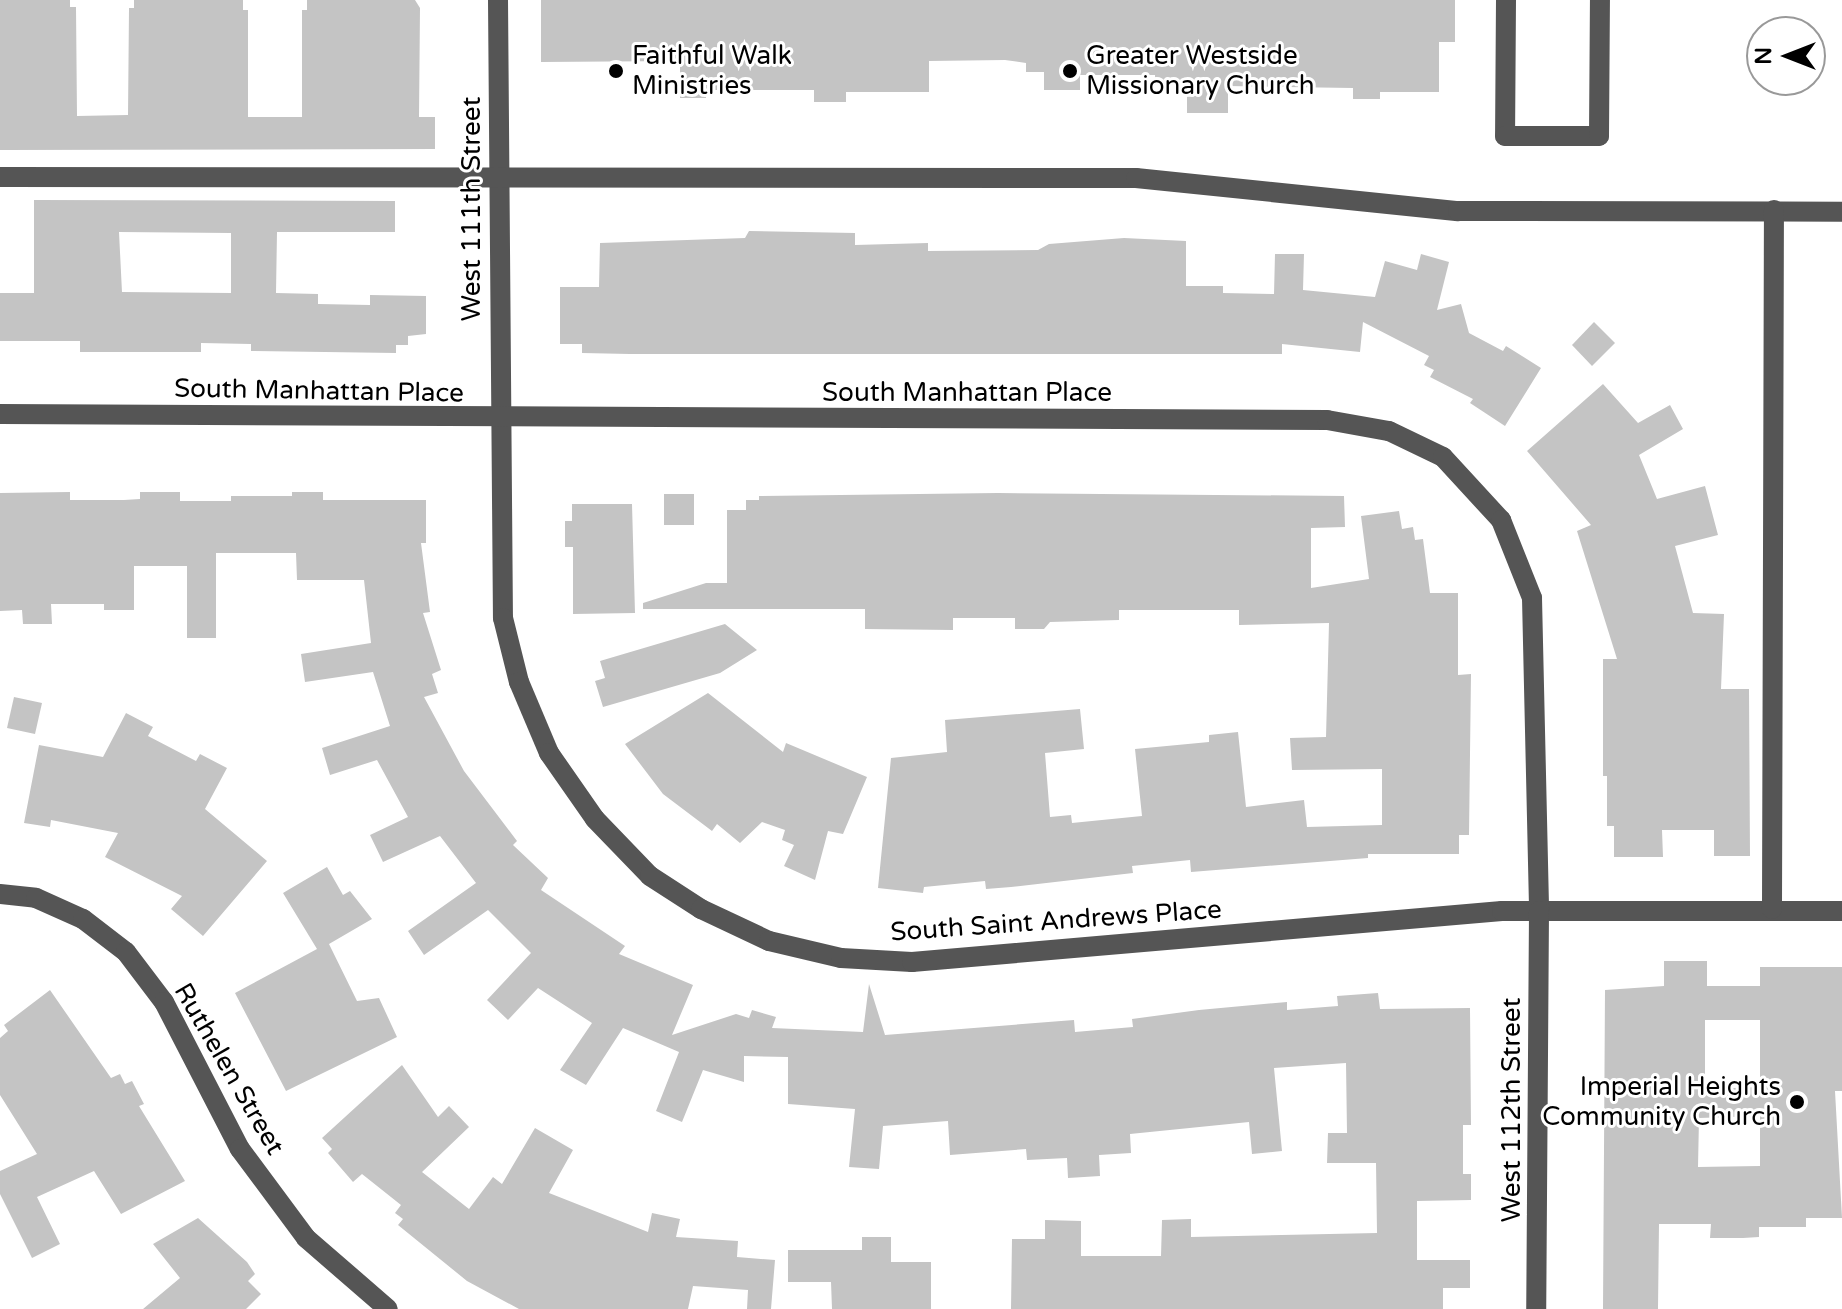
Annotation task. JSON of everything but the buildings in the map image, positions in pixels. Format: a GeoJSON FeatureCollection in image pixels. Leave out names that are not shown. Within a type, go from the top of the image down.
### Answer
{"type":"FeatureCollection","features":[{"type":"Feature","properties":{"kind":"street","name":"West 111th Street"},"geometry":{"type":"LineString","coordinates":[[498,0],[498,419]]}},
{"type":"Feature","properties":{"kind":"street"},"geometry":{"type":"LineString","coordinates":[[1506,0],[1505,136],[1599,136],[1600,0]]}},
{"type":"Feature","properties":{"kind":"street"},"geometry":{"type":"LineString","coordinates":[[0,177],[497,175],[1136,178],[1458,211],[1842,212]]}},
{"type":"Feature","properties":{"kind":"street"},"geometry":{"type":"LineString","coordinates":[[1772,909],[1774,210]]}},
{"type":"Feature","properties":{"kind":"street","name":"South Manhattan Place"},"geometry":{"type":"LineString","coordinates":[[0,414],[498,419],[1327,420],[1389,431],[1443,457],[1501,520],[1532,598],[1539,911]]}},
{"type":"Feature","properties":{"kind":"street","name":"South Saint Andrews Place"},"geometry":{"type":"LineString","coordinates":[[498,419],[503,618],[519,682],[549,753],[595,819],[650,876],[701,909],[769,941],[841,958],[912,962],[1539,911],[1842,911]]}},
{"type":"Feature","properties":{"kind":"street","name":"Ruthelen Street"},"geometry":{"type":"LineString","coordinates":[[0,894],[36,898],[83,919],[126,952],[164,1002],[240,1149],[306,1238],[388,1309]]}},
{"type":"Feature","properties":{"kind":"street","name":"West 112th Street"},"geometry":{"type":"LineString","coordinates":[[1536,1309],[1539,911]]}},
{"type":"Feature","properties":{"kind":"place","name":"Faithful Walk Ministries"},"geometry":{"type":"Point","coordinates":[616,71]}},
{"type":"Feature","properties":{"kind":"place","name":"Greater Westside Missionary Church"},"geometry":{"type":"Point","coordinates":[1070,71]}},
{"type":"Feature","properties":{"kind":"place","name":"Imperial Heights Community Church"},"geometry":{"type":"Point","coordinates":[1797,1102]}}]}
